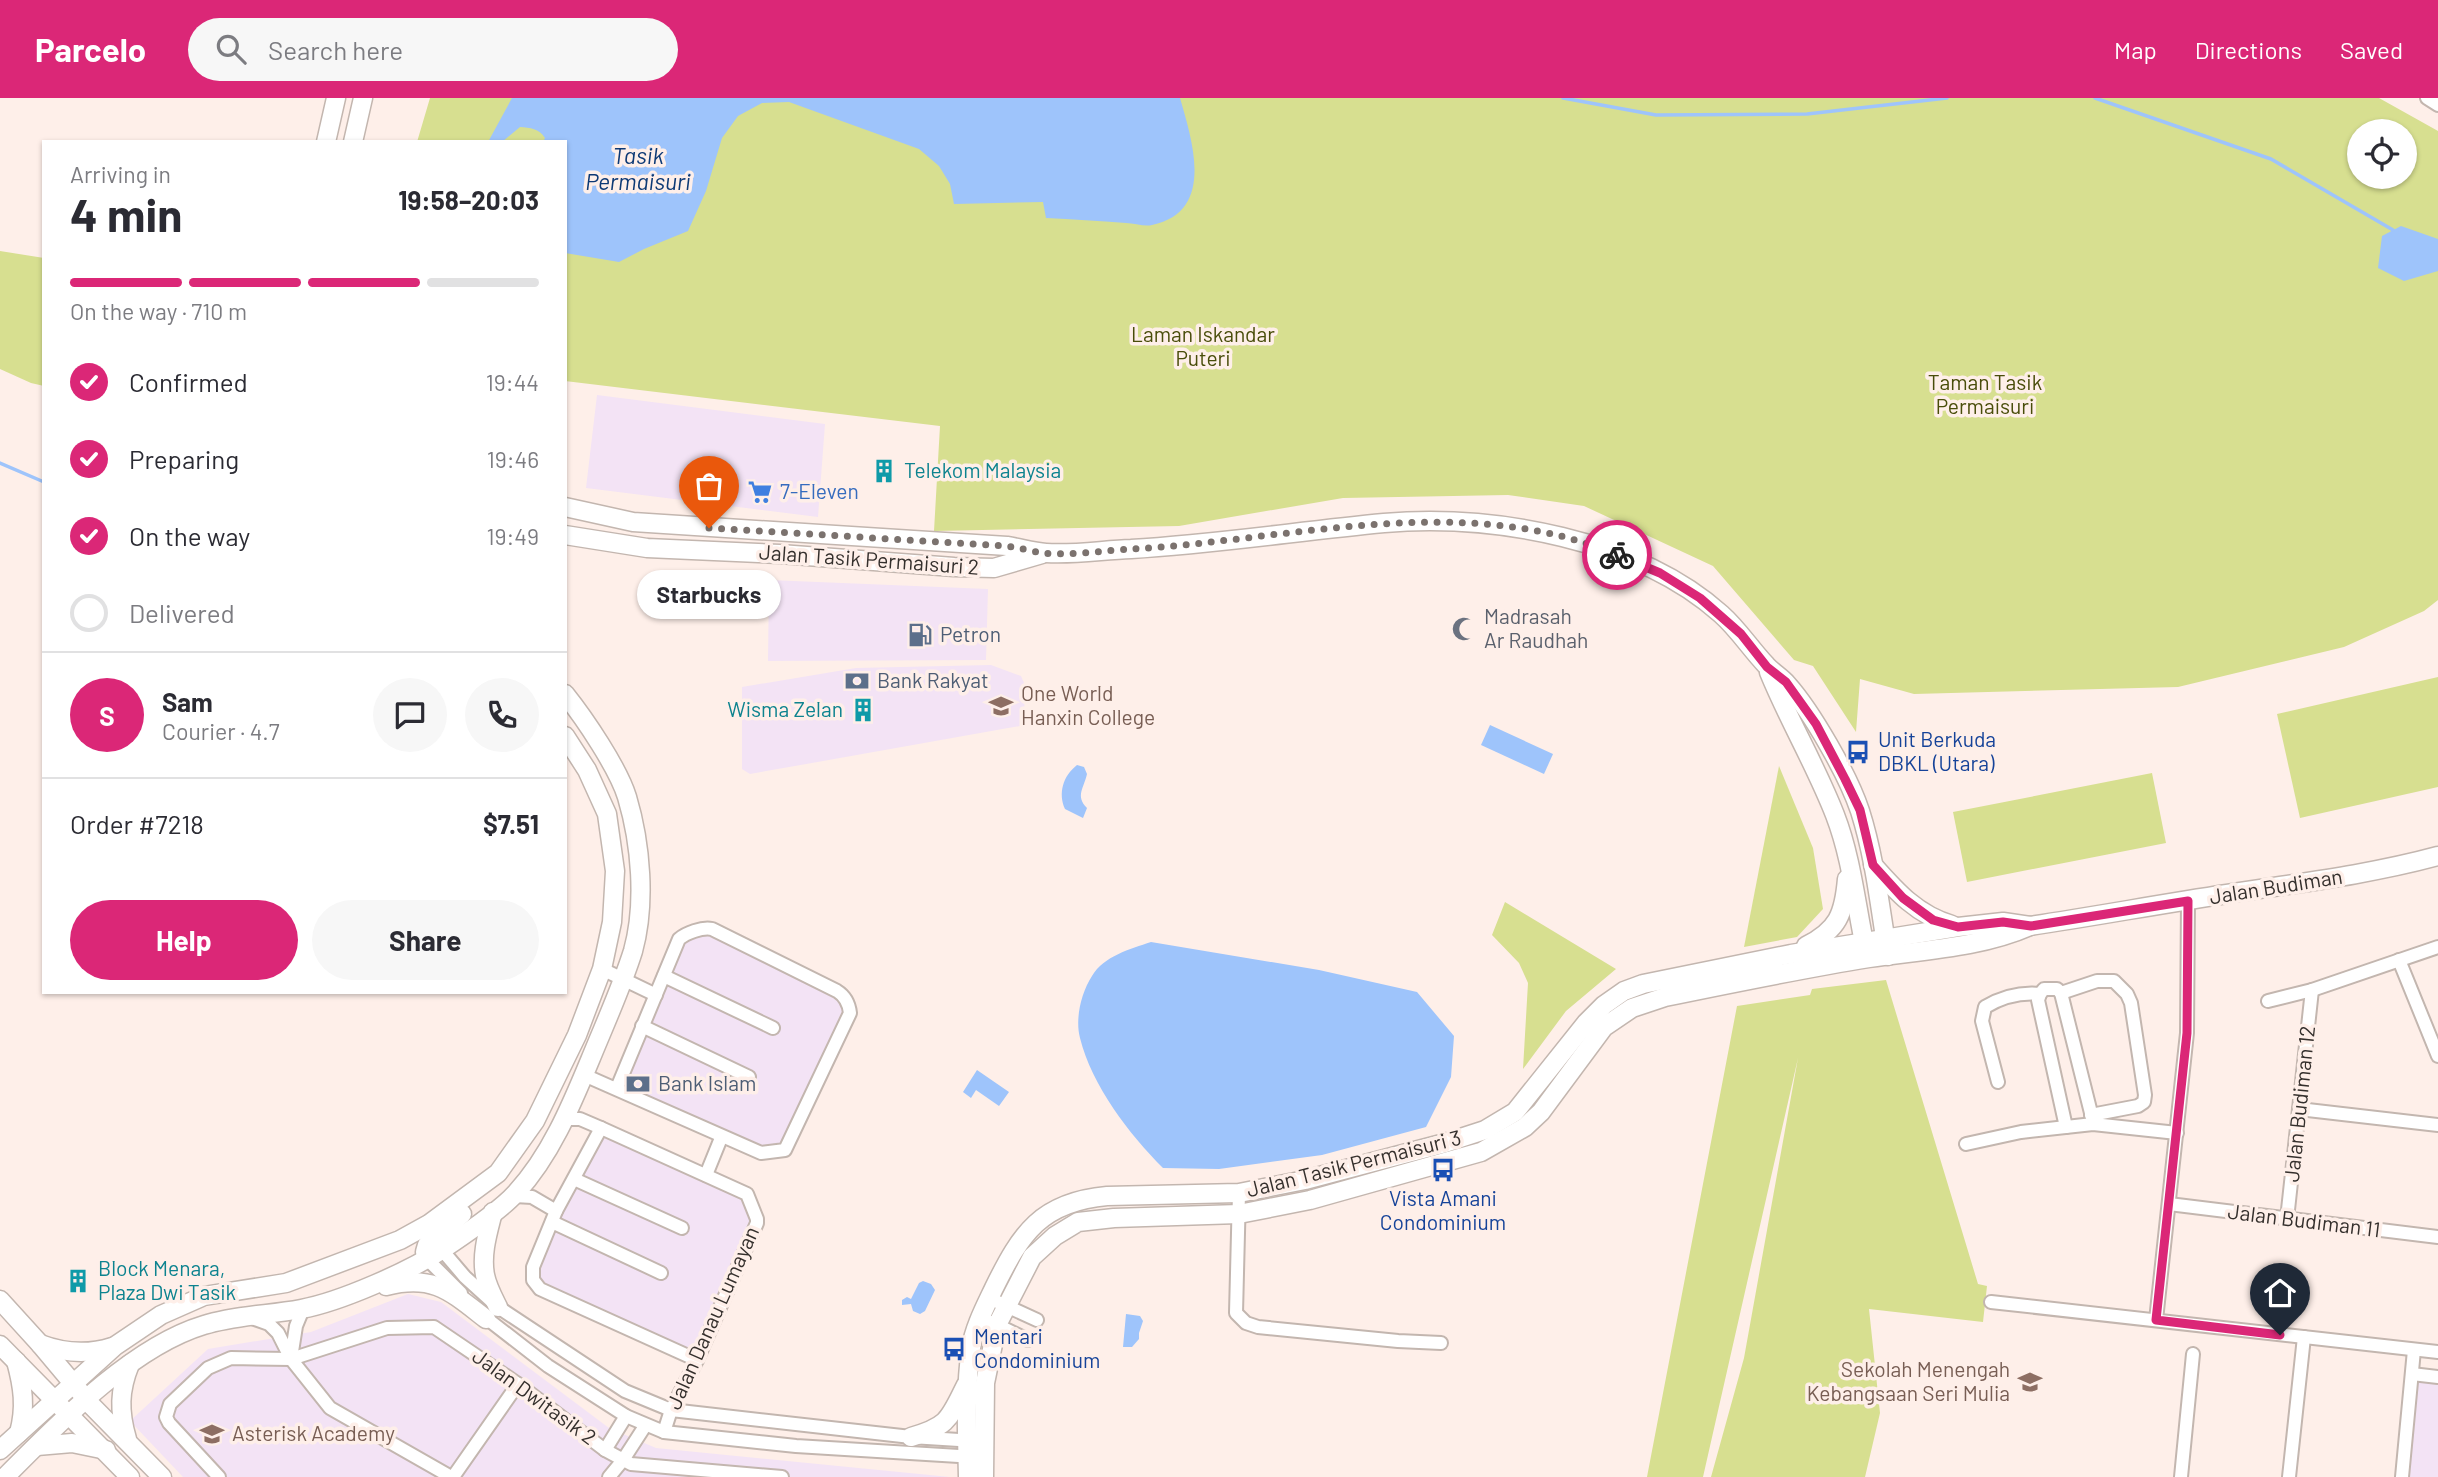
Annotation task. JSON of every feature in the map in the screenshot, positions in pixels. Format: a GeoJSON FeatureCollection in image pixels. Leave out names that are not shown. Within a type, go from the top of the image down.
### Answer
{"type":"FeatureCollection","features":[{"type":"Feature","properties":{"kind":"street"},"geometry":{"type":"LineString","coordinates":[[326,140],[336,98]]}},
{"type":"Feature","properties":{"kind":"street"},"geometry":{"type":"LineString","coordinates":[[353,140],[363,98]]}},
{"type":"Feature","properties":{"kind":"street"},"geometry":{"type":"LineString","coordinates":[[2427,98],[2438,105]]}},
{"type":"Feature","properties":{"kind":"street","name":"Jalan Tasik Permaisuri 2"},"geometry":{"type":"LineString","coordinates":[[567,507],[633,522],[1007,546],[1045,553],[1183,546],[1387,523],[1444,522],[1524,529],[1597,546],[1660,573],[1700,598],[1721,614],[1767,667],[1786,682],[1816,724],[1860,810],[1873,865],[1886,947]]}},
{"type":"Feature","properties":{"kind":"street"},"geometry":{"type":"LineString","coordinates":[[567,527],[601,533],[612,542]]}},
{"type":"Feature","properties":{"kind":"street","name":"Jalan Tasik Permaisuri 2"},"geometry":{"type":"LineString","coordinates":[[567,535],[647,548],[780,554],[954,567],[994,568],[1045,553]]}},
{"type":"Feature","properties":{"kind":"street","name":"Jalan Tasik Permaisuri 2"},"geometry":{"type":"LineString","coordinates":[[1767,667],[1835,816],[1849,862],[1865,950]]}},
{"type":"Feature","properties":{"kind":"street"},"geometry":{"type":"LineString","coordinates":[[351,1294],[432,1252],[515,1196],[535,1170],[563,1119],[623,979],[634,948],[640,891],[639,856],[632,820],[626,795],[609,760],[567,696]]}},
{"type":"Feature","properties":{"kind":"street"},"geometry":{"type":"LineString","coordinates":[[432,1252],[484,1195],[535,1121],[577,1035],[602,969],[612,922],[615,871],[607,814],[587,770],[567,739]]}},
{"type":"Feature","properties":{"kind":"street","name":"Jalan Budiman"},"geometry":{"type":"LineString","coordinates":[[1886,947],[1986,942],[2007,937],[2031,926],[2320,882],[2407,865],[2438,856]]}},
{"type":"Feature","properties":{"kind":"street"},"geometry":{"type":"LineString","coordinates":[[1791,954],[1827,935],[1840,917],[1846,895],[1849,862]]}},
{"type":"Feature","properties":{"kind":"street"},"geometry":{"type":"LineString","coordinates":[[1873,865],[1917,910],[1933,920],[1958,927]]}},
{"type":"Feature","properties":{"kind":"street"},"geometry":{"type":"LineString","coordinates":[[2156,1320],[2187,1033],[2188,901]]}},
{"type":"Feature","properties":{"kind":"street","name":"Jalan Budiman"},"geometry":{"type":"LineString","coordinates":[[1886,947],[1958,927],[2003,922],[2031,926]]}},
{"type":"Feature","properties":{"kind":"street"},"geometry":{"type":"LineString","coordinates":[[583,1075],[761,1153],[785,1150],[849,1013],[849,1006],[837,991],[707,928],[683,936],[679,939],[617,1088]]}},
{"type":"Feature","properties":{"kind":"street","name":"Jalan Tasik Permaisuri 3"},"geometry":{"type":"LineString","coordinates":[[985,1477],[976,1449],[968,1381],[971,1346],[989,1321],[1012,1253],[1026,1233],[1041,1219],[1064,1205],[1086,1198],[1107,1196],[1239,1193],[1305,1180],[1445,1143],[1485,1130],[1516,1112],[1586,1023],[1624,991],[1662,979],[1791,954],[1886,947]]}},
{"type":"Feature","properties":{"kind":"street"},"geometry":{"type":"LineString","coordinates":[[2268,1001],[2312,990],[2438,947]]}},
{"type":"Feature","properties":{"kind":"street","name":"Jalan Tasik Permaisuri 3"},"geometry":{"type":"LineString","coordinates":[[997,1302],[1032,1257],[1055,1236],[1078,1222],[1114,1218],[1239,1214],[1310,1200],[1481,1152],[1508,1139],[1541,1112],[1604,1027],[1632,1007],[1865,950]]}},
{"type":"Feature","properties":{"kind":"street"},"geometry":{"type":"LineString","coordinates":[[2399,960],[2438,1056]]}},
{"type":"Feature","properties":{"kind":"street"},"geometry":{"type":"LineString","coordinates":[[602,969],[656,995]]}},
{"type":"Feature","properties":{"kind":"street"},"geometry":{"type":"LineString","coordinates":[[664,976],[773,1028]]}},
{"type":"Feature","properties":{"kind":"street"},"geometry":{"type":"LineString","coordinates":[[1966,1144],[2021,1132],[2067,1127],[2144,1102],[2144,1076],[2127,993],[2114,981],[2097,981],[2060,993]]}},
{"type":"Feature","properties":{"kind":"street"},"geometry":{"type":"LineString","coordinates":[[2067,1127],[2038,1000],[2044,989],[2057,989],[2060,993],[2092,1119]]}},
{"type":"Feature","properties":{"kind":"street","name":"Jalan Budiman 12"},"geometry":{"type":"LineString","coordinates":[[2287,1219],[2312,990]]}},
{"type":"Feature","properties":{"kind":"street"},"geometry":{"type":"LineString","coordinates":[[1998,1082],[1982,1021],[1985,1007],[1999,999],[2026,993],[2040,994]]}},
{"type":"Feature","properties":{"kind":"street"},"geometry":{"type":"LineString","coordinates":[[642,1026],[749,1077]]}},
{"type":"Feature","properties":{"kind":"street"},"geometry":{"type":"LineString","coordinates":[[2299,1109],[2438,1125]]}},
{"type":"Feature","properties":{"kind":"street","name":"Jalan Danau Lumayan"},"geometry":{"type":"LineString","coordinates":[[563,1119],[580,1119],[747,1194],[757,1223],[697,1360],[671,1410],[664,1433]]}},
{"type":"Feature","properties":{"kind":"street"},"geometry":{"type":"LineString","coordinates":[[2092,1119],[2177,1133]]}},
{"type":"Feature","properties":{"kind":"street"},"geometry":{"type":"LineString","coordinates":[[601,1128],[554,1217],[533,1267],[533,1280],[540,1289],[697,1360]]}},
{"type":"Feature","properties":{"kind":"street"},"geometry":{"type":"LineString","coordinates":[[706,1175],[722,1138]]}},
{"type":"Feature","properties":{"kind":"street"},"geometry":{"type":"LineString","coordinates":[[0,1450],[115,1346],[161,1315],[205,1296],[286,1283],[400,1240],[429,1224],[498,1173]]}},
{"type":"Feature","properties":{"kind":"street"},"geometry":{"type":"LineString","coordinates":[[574,1179],[682,1228]]}},
{"type":"Feature","properties":{"kind":"street"},"geometry":{"type":"LineString","coordinates":[[1239,1193],[1236,1313],[1246,1323],[1258,1327],[1372,1339],[1441,1343]]}},
{"type":"Feature","properties":{"kind":"street"},"geometry":{"type":"LineString","coordinates":[[515,1196],[532,1197],[554,1217],[661,1273]]}},
{"type":"Feature","properties":{"kind":"street","name":"Jalan Budiman 11"},"geometry":{"type":"LineString","coordinates":[[2169,1204],[2438,1237]]}},
{"type":"Feature","properties":{"kind":"street"},"geometry":{"type":"LineString","coordinates":[[492,1313],[484,1264],[486,1240],[493,1212]]}},
{"type":"Feature","properties":{"kind":"street"},"geometry":{"type":"LineString","coordinates":[[286,1283],[306,1285],[323,1281],[404,1248],[432,1252],[548,1366],[626,1416],[664,1433],[796,1446],[976,1449]]}},
{"type":"Feature","properties":{"kind":"street"},"geometry":{"type":"LineString","coordinates":[[5,1477],[86,1399],[131,1364],[178,1335],[205,1325],[248,1316],[303,1309],[404,1281],[430,1283],[453,1293],[625,1391],[671,1410],[911,1437],[976,1449]]}},
{"type":"Feature","properties":{"kind":"street"},"geometry":{"type":"LineString","coordinates":[[0,1300],[86,1399],[162,1477]]}},
{"type":"Feature","properties":{"kind":"street"},"geometry":{"type":"LineString","coordinates":[[997,1302],[1037,1320]]}},
{"type":"Feature","properties":{"kind":"street"},"geometry":{"type":"LineString","coordinates":[[1991,1302],[2438,1352]]}},
{"type":"Feature","properties":{"kind":"street"},"geometry":{"type":"LineString","coordinates":[[291,1359],[296,1326],[303,1309]]}},
{"type":"Feature","properties":{"kind":"street"},"geometry":{"type":"LineString","coordinates":[[248,1316],[269,1324],[278,1333],[291,1359],[330,1408],[452,1477],[518,1384]]}},
{"type":"Feature","properties":{"kind":"street"},"geometry":{"type":"LineString","coordinates":[[989,1321],[1028,1340]]}},
{"type":"Feature","properties":{"kind":"street","name":"Jalan Tasik Permaisuri 3"},"geometry":{"type":"LineString","coordinates":[[968,1477],[976,1449],[985,1382],[989,1321]]}},
{"type":"Feature","properties":{"kind":"street","name":"Jalan Dwitasik 2"},"geometry":{"type":"LineString","coordinates":[[219,1477],[169,1423],[166,1416],[170,1404],[208,1368],[232,1358],[291,1359],[387,1328],[434,1327],[518,1384],[605,1450],[631,1464],[782,1477]]}},
{"type":"Feature","properties":{"kind":"street"},"geometry":{"type":"LineString","coordinates":[[2289,1477],[2304,1337]]}},
{"type":"Feature","properties":{"kind":"street"},"geometry":{"type":"LineString","coordinates":[[40,1344],[58,1351],[81,1353],[115,1346]]}},
{"type":"Feature","properties":{"kind":"street"},"geometry":{"type":"LineString","coordinates":[[0,1345],[130,1477]]}},
{"type":"Feature","properties":{"kind":"street"},"geometry":{"type":"LineString","coordinates":[[2402,1477],[2414,1350]]}},
{"type":"Feature","properties":{"kind":"street"},"geometry":{"type":"LineString","coordinates":[[2181,1477],[2193,1354]]}},
{"type":"Feature","properties":{"kind":"street"},"geometry":{"type":"LineString","coordinates":[[16,1361],[24,1392],[24,1415],[19,1434]]}},
{"type":"Feature","properties":{"kind":"street"},"geometry":{"type":"LineString","coordinates":[[129,1443],[120,1401],[123,1381],[131,1364]]}},
{"type":"Feature","properties":{"kind":"street"},"geometry":{"type":"LineString","coordinates":[[2412,1374],[2438,1377]]}},
{"type":"Feature","properties":{"kind":"street"},"geometry":{"type":"LineString","coordinates":[[911,1437],[934,1430],[946,1422],[968,1381]]}},
{"type":"Feature","properties":{"kind":"street"},"geometry":{"type":"LineString","coordinates":[[605,1450],[626,1416]]}},
{"type":"Feature","properties":{"kind":"street"},"geometry":{"type":"LineString","coordinates":[[609,1477],[645,1426]]}},
{"type":"Feature","properties":{"kind":"street"},"geometry":{"type":"LineString","coordinates":[[37,1446],[72,1443],[106,1450]]}},
{"type":"Feature","properties":{"kind":"shaded area"},"geometry":{"type":"Polygon","coordinates":[[[597,395],[825,424],[818,517],[586,488],[597,395]]]}},
{"type":"Feature","properties":{"kind":"shaded area"},"geometry":{"type":"Polygon","coordinates":[[[769,580],[988,589],[986,660],[768,661],[769,580]]]}},
{"type":"Feature","properties":{"kind":"shaded area","name":"Wisma Zelan"},"geometry":{"type":"Polygon","coordinates":[[[991,665],[1021,676],[1025,685],[1024,719],[1020,726],[750,774],[742,769],[742,687],[856,668],[991,665]]]}},
{"type":"Feature","properties":{"kind":"shaded area"},"geometry":{"type":"Polygon","coordinates":[[[708,933],[838,997],[844,1007],[783,1146],[762,1149],[622,1086],[684,941],[708,933]]]}},
{"type":"Feature","properties":{"kind":"shaded area"},"geometry":{"type":"Polygon","coordinates":[[[602,1134],[744,1197],[753,1222],[695,1354],[542,1286],[538,1279],[538,1268],[558,1217],[602,1134]]]}},
{"type":"Feature","properties":{"kind":"shaded area"},"geometry":{"type":"Polygon","coordinates":[[[408,1294],[441,1302],[609,1428],[656,1448],[950,1477],[183,1477],[130,1421],[208,1349],[311,1332],[408,1294]]]}},
{"type":"Feature","properties":{"kind":"shaded area"},"geometry":{"type":"Polygon","coordinates":[[[2417,1380],[2438,1383],[2438,1477],[2407,1477],[2417,1380]]]}},
{"type":"Feature","properties":{"kind":"green space","name":"Taman Tasik Permaisuri"},"geometry":{"type":"Polygon","coordinates":[[[430,98],[2379,98],[2417,119],[2347,119],[2347,189],[2417,189],[2417,119],[2438,131],[2438,600],[2424,611],[2344,647],[2178,687],[1914,694],[1860,679],[1856,732],[1813,666],[1794,660],[1713,566],[1584,506],[1508,495],[1343,498],[1179,526],[934,531],[940,426],[567,381],[567,140],[418,140],[430,98]]]}},
{"type":"Feature","properties":{"kind":"green space"},"geometry":{"type":"Polygon","coordinates":[[[0,251],[42,258],[42,386],[0,369],[0,251]]]}},
{"type":"Feature","properties":{"kind":"green space"},"geometry":{"type":"Polygon","coordinates":[[[2438,677],[2438,787],[2300,818],[2277,714],[2438,677]]]}},
{"type":"Feature","properties":{"kind":"green space"},"geometry":{"type":"Polygon","coordinates":[[[1779,766],[1813,848],[1823,909],[1797,937],[1744,947],[1779,766]]]}},
{"type":"Feature","properties":{"kind":"green space"},"geometry":{"type":"Polygon","coordinates":[[[2152,773],[2166,843],[1967,882],[1953,812],[2152,773]]]}},
{"type":"Feature","properties":{"kind":"green space"},"geometry":{"type":"Polygon","coordinates":[[[1505,902],[1616,969],[1566,1011],[1523,1069],[1528,983],[1519,963],[1492,935],[1505,902]]]}},
{"type":"Feature","properties":{"kind":"green space"},"geometry":{"type":"Polygon","coordinates":[[[1886,980],[1978,1284],[1987,1286],[1983,1322],[1869,1309],[1880,1413],[1865,1477],[1711,1477],[1744,1358],[1798,1058],[1703,1477],[1647,1477],[1737,1006],[1810,995],[1812,989],[1886,980]]]}},
{"type":"Feature","properties":{"kind":"water","name":"Tasik Permaisuri"},"geometry":{"type":"Polygon","coordinates":[[[512,98],[1180,98],[1190,134],[1194,172],[1192,190],[1185,206],[1172,218],[1149,225],[1046,218],[1043,202],[954,204],[950,184],[939,166],[919,149],[789,102],[762,103],[738,116],[722,138],[706,191],[688,231],[619,262],[567,253],[567,140],[544,140],[540,132],[520,127],[504,140],[489,140],[512,98]]]}},
{"type":"Feature","properties":{"kind":"water"},"geometry":{"type":"Polygon","coordinates":[[[2401,226],[2438,239],[2438,271],[2404,281],[2378,268],[2382,236],[2401,226]]]}},
{"type":"Feature","properties":{"kind":"water"},"geometry":{"type":"Polygon","coordinates":[[[1490,725],[1553,754],[1544,774],[1481,745],[1490,725]]]}},
{"type":"Feature","properties":{"kind":"water"},"geometry":{"type":"Polygon","coordinates":[[[1077,765],[1084,767],[1087,774],[1081,792],[1083,804],[1087,808],[1083,818],[1065,809],[1062,797],[1065,780],[1077,765]]]}},
{"type":"Feature","properties":{"kind":"water"},"geometry":{"type":"Polygon","coordinates":[[[1151,942],[1319,970],[1417,992],[1454,1036],[1451,1077],[1426,1127],[1322,1155],[1219,1169],[1163,1168],[1113,1108],[1093,1074],[1079,1031],[1082,998],[1097,969],[1118,954],[1151,942]]]}},
{"type":"Feature","properties":{"kind":"water"},"geometry":{"type":"Polygon","coordinates":[[[977,1070],[1009,1092],[999,1106],[976,1090],[971,1098],[963,1092],[977,1070]]]}},
{"type":"Feature","properties":{"kind":"water"},"geometry":{"type":"Polygon","coordinates":[[[923,1281],[931,1284],[935,1290],[925,1311],[920,1314],[913,1311],[911,1304],[902,1305],[902,1300],[907,1297],[911,1299],[919,1283],[923,1281]]]}},
{"type":"Feature","properties":{"kind":"water"},"geometry":{"type":"Polygon","coordinates":[[[1126,1314],[1140,1316],[1143,1321],[1139,1339],[1132,1347],[1123,1347],[1126,1314]]]}},
{"type":"Feature","properties":{"kind":"waterway"},"geometry":{"type":"LineString","coordinates":[[1563,98],[1656,115],[1807,114],[1947,98]]}},
{"type":"Feature","properties":{"kind":"waterway"},"geometry":{"type":"LineString","coordinates":[[2095,98],[2271,159],[2393,230]]}},
{"type":"Feature","properties":{"kind":"waterway"},"geometry":{"type":"LineString","coordinates":[[0,463],[42,481]]}},
{"type":"Feature","properties":{"kind":"way so far"},"geometry":{"type":"LineString","coordinates":[[709,528],[1007,546],[1045,553],[1183,546],[1387,523],[1444,522],[1549,533],[1597,546],[1617,555]]}},
{"type":"Feature","properties":{"kind":"place","name":"Telekom Malaysia"},"geometry":{"type":"Point","coordinates":[884,471]}},
{"type":"Feature","properties":{"kind":"place","name":"7-Eleven"},"geometry":{"type":"Point","coordinates":[760,492]}},
{"type":"Feature","properties":{"kind":"place","name":"Starbucks"},"geometry":{"type":"Point","coordinates":[709,528]}},
{"type":"Feature","properties":{"kind":"place","name":"Madrasah Ar Raudhah"},"geometry":{"type":"Point","coordinates":[1464,629]}},
{"type":"Feature","properties":{"kind":"place","name":"Petron"},"geometry":{"type":"Point","coordinates":[920,635]}},
{"type":"Feature","properties":{"kind":"place","name":"Bank Rakyat"},"geometry":{"type":"Point","coordinates":[857,681]}},
{"type":"Feature","properties":{"kind":"place","name":"One World Hanxin College"},"geometry":{"type":"Point","coordinates":[1001,706]}},
{"type":"Feature","properties":{"kind":"place","name":"Wisma Zelan"},"geometry":{"type":"Point","coordinates":[863,710]}},
{"type":"Feature","properties":{"kind":"place","name":"Unit Berkuda DBKL (Utara)"},"geometry":{"type":"Point","coordinates":[1858,752]}},
{"type":"Feature","properties":{"kind":"place","name":"Bank Islam"},"geometry":{"type":"Point","coordinates":[638,1084]}},
{"type":"Feature","properties":{"kind":"place","name":"Vista Amani Condominium"},"geometry":{"type":"Point","coordinates":[1443,1170]}},
{"type":"Feature","properties":{"kind":"place","name":"Block Menara, Plaza Dwi Tasik"},"geometry":{"type":"Point","coordinates":[78,1281]}},
{"type":"Feature","properties":{"kind":"place","name":"Mentari Condominium"},"geometry":{"type":"Point","coordinates":[954,1349]}},
{"type":"Feature","properties":{"kind":"place","name":"Sekolah Menengah Kebangsaan Seri Mulia"},"geometry":{"type":"Point","coordinates":[2030,1382]}},
{"type":"Feature","properties":{"kind":"place","name":"Asterisk Academy"},"geometry":{"type":"Point","coordinates":[212,1434]}},
{"type":"Feature","properties":{"kind":"route"},"geometry":{"type":"LineString","coordinates":[[1617,555],[1660,573],[1700,598],[1721,614],[1767,667],[1786,682],[1816,724],[1860,810],[1873,865],[1903,898],[1933,920],[1958,927],[2003,922],[2031,926],[2188,901],[2187,1033],[2156,1320],[2280,1335]]}},
{"type":"Feature","properties":{"kind":"park label","name":"Laman Iskandar Puteri"},"geometry":{"type":"Point","coordinates":[1203,347]}}]}
